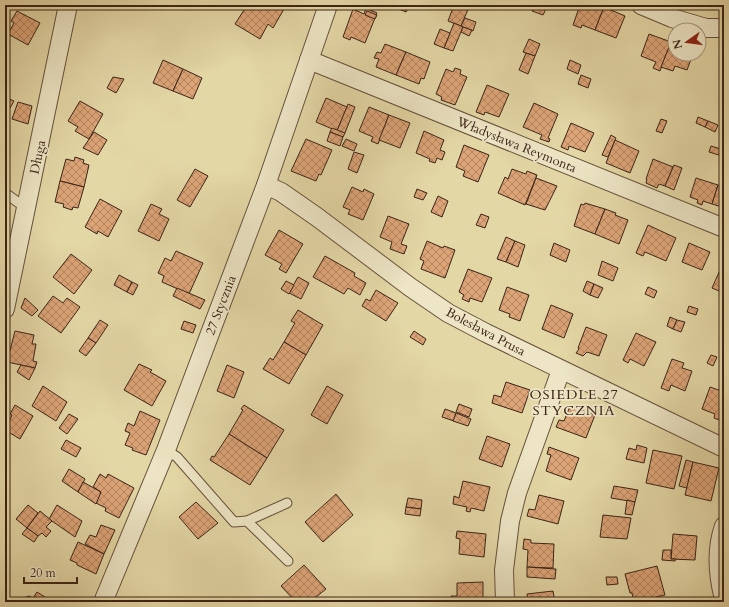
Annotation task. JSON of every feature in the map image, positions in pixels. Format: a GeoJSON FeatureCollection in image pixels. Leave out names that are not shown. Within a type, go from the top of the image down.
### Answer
{"type":"FeatureCollection","features":[{"type":"Feature","properties":{"kind":"street","name":"Długa"},"geometry":{"type":"LineString","coordinates":[[5,309],[68,5]]}},
{"type":"Feature","properties":{"kind":"street","name":"27 Stycznia"},"geometry":{"type":"LineString","coordinates":[[103,602],[166,450],[266,185],[328,5]]}},
{"type":"Feature","properties":{"kind":"street"},"geometry":{"type":"LineString","coordinates":[[641,5],[672,18],[706,28],[724,28]]}},
{"type":"Feature","properties":{"kind":"street","name":"Władysława Reymonta"},"geometry":{"type":"LineString","coordinates":[[309,60],[724,228]]}},
{"type":"Feature","properties":{"kind":"street","name":"Bolesława Prusa"},"geometry":{"type":"LineString","coordinates":[[266,185],[280,191],[293,200],[410,287],[448,313],[561,370],[724,448]]}},
{"type":"Feature","properties":{"kind":"street"},"geometry":{"type":"LineString","coordinates":[[505,602],[504,570],[510,521],[517,493],[561,370]]}},
{"type":"Feature","properties":{"kind":"street"},"geometry":{"type":"LineString","coordinates":[[724,526],[719,554],[720,576],[724,599]]}},
{"type":"Feature","properties":{"kind":"lane"},"geometry":{"type":"LineString","coordinates":[[5,193],[26,208]]}},
{"type":"Feature","properties":{"kind":"lane"},"geometry":{"type":"LineString","coordinates":[[166,450],[177,457],[234,522],[247,522],[287,503]]}},
{"type":"Feature","properties":{"kind":"lane"},"geometry":{"type":"LineString","coordinates":[[247,522],[288,561]]}},
{"type":"Feature","properties":{"kind":"building"},"geometry":{"type":"Polygon","coordinates":[[[244,5],[277,5],[284,9],[273,28],[268,24],[260,39],[235,24],[244,10],[242,9],[244,5]]]}},
{"type":"Feature","properties":{"kind":"building"},"geometry":{"type":"Polygon","coordinates":[[[395,5],[410,5],[406,12],[394,7],[395,5]]]}},
{"type":"Feature","properties":{"kind":"building"},"geometry":{"type":"Polygon","coordinates":[[[454,5],[464,5],[469,7],[461,26],[448,21],[454,5]]]}},
{"type":"Feature","properties":{"kind":"building"},"geometry":{"type":"Polygon","coordinates":[[[531,5],[548,5],[543,15],[532,11],[534,6],[531,5]]]}},
{"type":"Feature","properties":{"kind":"building"},"geometry":{"type":"Polygon","coordinates":[[[580,5],[598,5],[604,7],[595,30],[582,25],[581,28],[573,25],[580,5]]]}},
{"type":"Feature","properties":{"kind":"building"},"geometry":{"type":"Polygon","coordinates":[[[604,7],[625,16],[616,38],[595,30],[604,7]]]}},
{"type":"Feature","properties":{"kind":"building"},"geometry":{"type":"Polygon","coordinates":[[[366,8],[377,13],[365,43],[351,37],[350,40],[343,37],[353,9],[364,14],[366,8]]]}},
{"type":"Feature","properties":{"kind":"building"},"geometry":{"type":"Polygon","coordinates":[[[17,11],[40,23],[28,45],[8,34],[14,23],[11,21],[17,11]]]}},
{"type":"Feature","properties":{"kind":"building"},"geometry":{"type":"Polygon","coordinates":[[[367,11],[377,15],[375,19],[365,15],[367,11]]]}},
{"type":"Feature","properties":{"kind":"building"},"geometry":{"type":"Polygon","coordinates":[[[465,18],[476,22],[473,31],[461,26],[465,18]]]}},
{"type":"Feature","properties":{"kind":"building"},"geometry":{"type":"Polygon","coordinates":[[[454,23],[463,27],[453,51],[444,48],[454,23]]]}},
{"type":"Feature","properties":{"kind":"building"},"geometry":{"type":"Polygon","coordinates":[[[463,27],[472,30],[469,36],[461,32],[463,27]]]}},
{"type":"Feature","properties":{"kind":"building"},"geometry":{"type":"Polygon","coordinates":[[[440,29],[450,33],[444,48],[434,44],[440,29]]]}},
{"type":"Feature","properties":{"kind":"building"},"geometry":{"type":"Polygon","coordinates":[[[649,34],[667,41],[667,53],[660,71],[653,68],[656,62],[641,56],[649,34]]]}},
{"type":"Feature","properties":{"kind":"building"},"geometry":{"type":"Polygon","coordinates":[[[529,39],[540,44],[535,56],[523,52],[529,39]]]}},
{"type":"Feature","properties":{"kind":"building"},"geometry":{"type":"Polygon","coordinates":[[[385,44],[406,52],[396,75],[376,67],[379,59],[374,58],[377,52],[381,53],[385,44]]]}},
{"type":"Feature","properties":{"kind":"building"},"geometry":{"type":"Polygon","coordinates":[[[406,52],[430,62],[424,79],[421,78],[419,84],[396,75],[406,52]]]}},
{"type":"Feature","properties":{"kind":"building"},"geometry":{"type":"Polygon","coordinates":[[[667,52],[667,62],[690,62],[687,70],[675,66],[673,71],[661,67],[667,52]]]}},
{"type":"Feature","properties":{"kind":"building"},"geometry":{"type":"Polygon","coordinates":[[[526,53],[535,56],[528,74],[519,70],[526,53]]]}},
{"type":"Feature","properties":{"kind":"building"},"geometry":{"type":"Polygon","coordinates":[[[163,60],[183,69],[173,91],[153,83],[163,60]]]}},
{"type":"Feature","properties":{"kind":"building"},"geometry":{"type":"Polygon","coordinates":[[[570,60],[581,65],[578,74],[567,69],[570,60]]]}},
{"type":"Feature","properties":{"kind":"building"},"geometry":{"type":"Polygon","coordinates":[[[455,68],[461,70],[460,74],[467,77],[455,105],[441,100],[442,97],[436,94],[446,69],[453,72],[455,68]]]}},
{"type":"Feature","properties":{"kind":"building"},"geometry":{"type":"Polygon","coordinates":[[[183,69],[202,78],[193,99],[173,91],[183,69]]]}},
{"type":"Feature","properties":{"kind":"building"},"geometry":{"type":"Polygon","coordinates":[[[581,75],[591,79],[588,88],[578,84],[581,75]]]}},
{"type":"Feature","properties":{"kind":"building"},"geometry":{"type":"Polygon","coordinates":[[[113,77],[124,79],[116,93],[107,88],[113,77]]]}},
{"type":"Feature","properties":{"kind":"building"},"geometry":{"type":"Polygon","coordinates":[[[487,85],[509,94],[499,117],[485,112],[484,115],[476,112],[487,85]]]}},
{"type":"Feature","properties":{"kind":"building"},"geometry":{"type":"Polygon","coordinates":[[[326,98],[347,107],[337,131],[316,122],[326,98]]]}},
{"type":"Feature","properties":{"kind":"building"},"geometry":{"type":"Polygon","coordinates":[[[9,99],[14,101],[10,108],[6,106],[9,99]]]}},
{"type":"Feature","properties":{"kind":"building"},"geometry":{"type":"Polygon","coordinates":[[[80,101],[103,114],[89,139],[75,131],[78,127],[68,121],[80,101]]]}},
{"type":"Feature","properties":{"kind":"building"},"geometry":{"type":"Polygon","coordinates":[[[18,102],[32,106],[28,124],[12,119],[18,102]]]}},
{"type":"Feature","properties":{"kind":"building"},"geometry":{"type":"Polygon","coordinates":[[[534,103],[558,114],[548,138],[550,139],[549,142],[540,139],[542,135],[523,127],[534,103]]]}},
{"type":"Feature","properties":{"kind":"building"},"geometry":{"type":"Polygon","coordinates":[[[348,104],[355,107],[345,133],[337,131],[348,104]]]}},
{"type":"Feature","properties":{"kind":"building"},"geometry":{"type":"Polygon","coordinates":[[[369,107],[389,115],[378,144],[371,141],[373,137],[359,131],[369,107]]]}},
{"type":"Feature","properties":{"kind":"building"},"geometry":{"type":"Polygon","coordinates":[[[389,115],[410,123],[400,148],[379,140],[389,115]]]}},
{"type":"Feature","properties":{"kind":"building"},"geometry":{"type":"Polygon","coordinates":[[[698,117],[708,121],[705,127],[696,123],[698,117]]]}},
{"type":"Feature","properties":{"kind":"building"},"geometry":{"type":"Polygon","coordinates":[[[661,119],[667,121],[662,133],[656,131],[661,119]]]}},
{"type":"Feature","properties":{"kind":"building"},"geometry":{"type":"Polygon","coordinates":[[[708,121],[718,125],[715,132],[705,127],[708,121]]]}},
{"type":"Feature","properties":{"kind":"building"},"geometry":{"type":"Polygon","coordinates":[[[571,123],[594,133],[585,152],[569,146],[568,150],[561,147],[571,123]]]}},
{"type":"Feature","properties":{"kind":"building"},"geometry":{"type":"Polygon","coordinates":[[[332,128],[345,133],[343,137],[330,132],[332,128]]]}},
{"type":"Feature","properties":{"kind":"building"},"geometry":{"type":"Polygon","coordinates":[[[424,131],[444,140],[440,150],[445,152],[442,160],[437,158],[435,163],[429,161],[430,159],[416,153],[424,131]]]}},
{"type":"Feature","properties":{"kind":"building"},"geometry":{"type":"Polygon","coordinates":[[[94,132],[107,140],[98,155],[83,148],[94,132]]]}},
{"type":"Feature","properties":{"kind":"building"},"geometry":{"type":"Polygon","coordinates":[[[330,132],[343,137],[340,146],[327,141],[330,132]]]}},
{"type":"Feature","properties":{"kind":"building"},"geometry":{"type":"Polygon","coordinates":[[[611,135],[616,138],[608,157],[602,155],[611,135]]]}},
{"type":"Feature","properties":{"kind":"building"},"geometry":{"type":"Polygon","coordinates":[[[306,139],[332,150],[321,175],[319,174],[316,181],[291,171],[306,139]]]}},
{"type":"Feature","properties":{"kind":"building"},"geometry":{"type":"Polygon","coordinates":[[[346,139],[357,144],[354,151],[342,146],[346,139]]]}},
{"type":"Feature","properties":{"kind":"building"},"geometry":{"type":"Polygon","coordinates":[[[615,140],[639,151],[630,173],[606,163],[615,140]]]}},
{"type":"Feature","properties":{"kind":"building"},"geometry":{"type":"Polygon","coordinates":[[[464,145],[489,155],[478,182],[463,176],[465,171],[456,167],[464,145]]]}},
{"type":"Feature","properties":{"kind":"building"},"geometry":{"type":"Polygon","coordinates":[[[711,146],[724,150],[722,156],[709,152],[711,146]]]}},
{"type":"Feature","properties":{"kind":"building"},"geometry":{"type":"Polygon","coordinates":[[[354,152],[364,155],[357,173],[348,169],[354,152]]]}},
{"type":"Feature","properties":{"kind":"building"},"geometry":{"type":"Polygon","coordinates":[[[75,157],[84,160],[83,163],[89,165],[84,187],[60,181],[66,159],[74,161],[75,157]]]}},
{"type":"Feature","properties":{"kind":"building"},"geometry":{"type":"Polygon","coordinates":[[[653,159],[673,167],[665,186],[659,184],[657,188],[646,183],[653,159]]]}},
{"type":"Feature","properties":{"kind":"building"},"geometry":{"type":"Polygon","coordinates":[[[674,165],[682,168],[674,190],[665,186],[674,165]]]}},
{"type":"Feature","properties":{"kind":"building"},"geometry":{"type":"Polygon","coordinates":[[[195,169],[208,176],[190,207],[177,200],[195,169]]]}},
{"type":"Feature","properties":{"kind":"building"},"geometry":{"type":"Polygon","coordinates":[[[512,169],[526,174],[527,171],[537,175],[525,205],[498,193],[505,177],[508,179],[512,169]]]}},
{"type":"Feature","properties":{"kind":"building"},"geometry":{"type":"Polygon","coordinates":[[[536,178],[557,186],[545,210],[526,204],[536,178]]]}},
{"type":"Feature","properties":{"kind":"building"},"geometry":{"type":"Polygon","coordinates":[[[696,178],[718,185],[712,204],[703,201],[702,205],[697,203],[698,200],[690,197],[696,178]]]}},
{"type":"Feature","properties":{"kind":"building"},"geometry":{"type":"Polygon","coordinates":[[[60,181],[84,187],[78,208],[73,207],[72,210],[63,207],[64,204],[55,202],[60,181]]]}},
{"type":"Feature","properties":{"kind":"building"},"geometry":{"type":"Polygon","coordinates":[[[718,185],[724,187],[724,213],[721,212],[722,207],[712,204],[718,185]]]}},
{"type":"Feature","properties":{"kind":"building"},"geometry":{"type":"Polygon","coordinates":[[[352,187],[363,192],[364,189],[374,194],[363,220],[348,214],[350,210],[343,207],[352,187]]]}},
{"type":"Feature","properties":{"kind":"building"},"geometry":{"type":"Polygon","coordinates":[[[417,189],[427,193],[423,200],[414,197],[417,189]]]}},
{"type":"Feature","properties":{"kind":"building"},"geometry":{"type":"Polygon","coordinates":[[[438,196],[448,201],[442,217],[431,212],[438,196]]]}},
{"type":"Feature","properties":{"kind":"building"},"geometry":{"type":"Polygon","coordinates":[[[100,199],[122,211],[108,237],[98,231],[97,234],[85,227],[100,199]]]}},
{"type":"Feature","properties":{"kind":"building"},"geometry":{"type":"Polygon","coordinates":[[[585,203],[605,209],[595,234],[574,226],[581,204],[584,205],[585,203]]]}},
{"type":"Feature","properties":{"kind":"building"},"geometry":{"type":"Polygon","coordinates":[[[151,204],[162,209],[159,214],[169,219],[159,241],[138,231],[151,204]]]}},
{"type":"Feature","properties":{"kind":"building"},"geometry":{"type":"Polygon","coordinates":[[[605,209],[628,220],[619,244],[595,234],[605,209]]]}},
{"type":"Feature","properties":{"kind":"building"},"geometry":{"type":"Polygon","coordinates":[[[481,214],[489,217],[485,228],[476,225],[481,214]]]}},
{"type":"Feature","properties":{"kind":"building"},"geometry":{"type":"Polygon","coordinates":[[[388,216],[409,224],[401,244],[407,246],[404,254],[390,249],[392,242],[380,237],[388,216]]]}},
{"type":"Feature","properties":{"kind":"building"},"geometry":{"type":"Polygon","coordinates":[[[648,225],[676,238],[666,261],[645,252],[643,256],[636,253],[648,225]]]}},
{"type":"Feature","properties":{"kind":"building"},"geometry":{"type":"Polygon","coordinates":[[[279,230],[303,244],[286,273],[279,269],[282,264],[265,255],[279,230]]]}},
{"type":"Feature","properties":{"kind":"building"},"geometry":{"type":"Polygon","coordinates":[[[506,237],[515,241],[506,262],[497,259],[506,237]]]}},
{"type":"Feature","properties":{"kind":"building"},"geometry":{"type":"Polygon","coordinates":[[[427,241],[443,248],[444,246],[455,250],[445,278],[421,269],[424,261],[420,259],[427,241]]]}},
{"type":"Feature","properties":{"kind":"building"},"geometry":{"type":"Polygon","coordinates":[[[515,241],[525,245],[518,267],[506,262],[515,241]]]}},
{"type":"Feature","properties":{"kind":"building"},"geometry":{"type":"Polygon","coordinates":[[[554,243],[570,250],[566,262],[550,255],[554,243]]]}},
{"type":"Feature","properties":{"kind":"building"},"geometry":{"type":"Polygon","coordinates":[[[689,243],[710,252],[702,270],[682,262],[689,243]]]}},
{"type":"Feature","properties":{"kind":"building"},"geometry":{"type":"Polygon","coordinates":[[[176,251],[203,263],[189,294],[162,282],[164,276],[158,273],[165,258],[171,261],[176,251]]]}},
{"type":"Feature","properties":{"kind":"building"},"geometry":{"type":"Polygon","coordinates":[[[71,254],[92,270],[74,294],[53,277],[71,254]]]}},
{"type":"Feature","properties":{"kind":"building"},"geometry":{"type":"Polygon","coordinates":[[[325,256],[355,273],[354,276],[366,283],[360,295],[348,288],[344,294],[313,277],[325,256]]]}},
{"type":"Feature","properties":{"kind":"building"},"geometry":{"type":"Polygon","coordinates":[[[602,261],[618,268],[613,281],[598,275],[602,261]]]}},
{"type":"Feature","properties":{"kind":"building"},"geometry":{"type":"Polygon","coordinates":[[[468,269],[492,278],[482,302],[470,298],[469,302],[462,299],[464,295],[459,292],[468,269]]]}},
{"type":"Feature","properties":{"kind":"building"},"geometry":{"type":"Polygon","coordinates":[[[720,270],[724,272],[724,293],[712,288],[720,270]]]}},
{"type":"Feature","properties":{"kind":"building"},"geometry":{"type":"Polygon","coordinates":[[[119,275],[132,282],[127,292],[114,285],[119,275]]]}},
{"type":"Feature","properties":{"kind":"building"},"geometry":{"type":"Polygon","coordinates":[[[298,277],[309,283],[301,299],[289,293],[298,277]]]}},
{"type":"Feature","properties":{"kind":"building"},"geometry":{"type":"Polygon","coordinates":[[[286,281],[294,285],[289,294],[281,289],[286,281]]]}},
{"type":"Feature","properties":{"kind":"building"},"geometry":{"type":"Polygon","coordinates":[[[587,281],[594,284],[590,295],[583,291],[587,281]]]}},
{"type":"Feature","properties":{"kind":"building"},"geometry":{"type":"Polygon","coordinates":[[[132,282],[138,285],[133,295],[127,292],[132,282]]]}},
{"type":"Feature","properties":{"kind":"building"},"geometry":{"type":"Polygon","coordinates":[[[594,284],[603,288],[598,298],[590,295],[594,284]]]}},
{"type":"Feature","properties":{"kind":"building"},"geometry":{"type":"Polygon","coordinates":[[[507,287],[529,295],[520,321],[509,317],[510,314],[499,310],[507,287]]]}},
{"type":"Feature","properties":{"kind":"building"},"geometry":{"type":"Polygon","coordinates":[[[648,287],[657,291],[654,298],[645,294],[648,287]]]}},
{"type":"Feature","properties":{"kind":"building"},"geometry":{"type":"Polygon","coordinates":[[[177,288],[205,300],[200,309],[173,296],[177,288]]]}},
{"type":"Feature","properties":{"kind":"building"},"geometry":{"type":"Polygon","coordinates":[[[376,290],[398,303],[386,321],[362,306],[366,299],[370,301],[376,290]]]}},
{"type":"Feature","properties":{"kind":"building"},"geometry":{"type":"Polygon","coordinates":[[[53,296],[63,303],[67,298],[80,307],[61,333],[38,316],[53,296]]]}},
{"type":"Feature","properties":{"kind":"building"},"geometry":{"type":"Polygon","coordinates":[[[25,298],[38,310],[32,316],[21,308],[25,298]]]}},
{"type":"Feature","properties":{"kind":"building"},"geometry":{"type":"Polygon","coordinates":[[[551,305],[573,314],[564,338],[542,329],[551,305]]]}},
{"type":"Feature","properties":{"kind":"building"},"geometry":{"type":"Polygon","coordinates":[[[689,306],[698,309],[696,315],[687,312],[689,306]]]}},
{"type":"Feature","properties":{"kind":"building"},"geometry":{"type":"Polygon","coordinates":[[[298,310],[323,325],[306,355],[284,342],[295,323],[291,321],[298,310]]]}},
{"type":"Feature","properties":{"kind":"building"},"geometry":{"type":"Polygon","coordinates":[[[670,317],[677,320],[673,329],[667,326],[670,317]]]}},
{"type":"Feature","properties":{"kind":"building"},"geometry":{"type":"Polygon","coordinates":[[[100,320],[108,325],[96,343],[88,338],[100,320]]]}},
{"type":"Feature","properties":{"kind":"building"},"geometry":{"type":"Polygon","coordinates":[[[677,320],[685,322],[681,332],[673,329],[677,320]]]}},
{"type":"Feature","properties":{"kind":"building"},"geometry":{"type":"Polygon","coordinates":[[[184,321],[196,325],[193,333],[181,329],[184,321]]]}},
{"type":"Feature","properties":{"kind":"building"},"geometry":{"type":"Polygon","coordinates":[[[586,327],[607,335],[599,356],[587,352],[583,356],[576,353],[579,349],[578,348],[586,327]]]}},
{"type":"Feature","properties":{"kind":"building"},"geometry":{"type":"Polygon","coordinates":[[[15,331],[34,335],[32,344],[36,344],[33,361],[37,362],[35,368],[7,362],[15,331]]]}},
{"type":"Feature","properties":{"kind":"building"},"geometry":{"type":"Polygon","coordinates":[[[414,331],[426,339],[423,345],[410,337],[414,331]]]}},
{"type":"Feature","properties":{"kind":"building"},"geometry":{"type":"Polygon","coordinates":[[[636,333],[656,342],[644,366],[630,359],[628,363],[623,360],[636,333]]]}},
{"type":"Feature","properties":{"kind":"building"},"geometry":{"type":"Polygon","coordinates":[[[88,338],[96,343],[86,356],[79,351],[88,338]]]}},
{"type":"Feature","properties":{"kind":"building"},"geometry":{"type":"Polygon","coordinates":[[[284,342],[306,355],[289,384],[263,369],[270,358],[273,360],[284,342]]]}},
{"type":"Feature","properties":{"kind":"building"},"geometry":{"type":"Polygon","coordinates":[[[711,355],[717,357],[713,366],[707,363],[711,355]]]}},
{"type":"Feature","properties":{"kind":"building"},"geometry":{"type":"Polygon","coordinates":[[[672,359],[684,363],[682,368],[692,371],[685,391],[671,385],[669,391],[661,388],[672,359]]]}},
{"type":"Feature","properties":{"kind":"building"},"geometry":{"type":"Polygon","coordinates":[[[139,364],[152,370],[150,372],[166,381],[152,406],[124,390],[139,364]]]}},
{"type":"Feature","properties":{"kind":"building"},"geometry":{"type":"Polygon","coordinates":[[[21,365],[35,368],[29,380],[17,372],[21,365]]]}},
{"type":"Feature","properties":{"kind":"building"},"geometry":{"type":"Polygon","coordinates":[[[227,365],[244,372],[234,398],[217,391],[227,365]]]}},
{"type":"Feature","properties":{"kind":"building"},"geometry":{"type":"Polygon","coordinates":[[[506,382],[530,390],[522,413],[492,403],[494,395],[501,397],[506,382]]]}},
{"type":"Feature","properties":{"kind":"building"},"geometry":{"type":"Polygon","coordinates":[[[43,386],[67,402],[56,421],[32,406],[43,386]]]}},
{"type":"Feature","properties":{"kind":"building"},"geometry":{"type":"Polygon","coordinates":[[[327,386],[343,395],[327,424],[311,415],[327,386]]]}},
{"type":"Feature","properties":{"kind":"building"},"geometry":{"type":"Polygon","coordinates":[[[710,387],[724,392],[724,416],[722,421],[714,418],[715,414],[702,409],[710,387]]]}},
{"type":"Feature","properties":{"kind":"building"},"geometry":{"type":"Polygon","coordinates":[[[459,404],[472,409],[469,417],[456,412],[459,404]]]}},
{"type":"Feature","properties":{"kind":"building"},"geometry":{"type":"Polygon","coordinates":[[[15,405],[33,416],[20,439],[5,430],[12,415],[10,414],[15,405]]]}},
{"type":"Feature","properties":{"kind":"building"},"geometry":{"type":"Polygon","coordinates":[[[244,405],[284,430],[267,458],[229,434],[243,410],[241,409],[244,405]]]}},
{"type":"Feature","properties":{"kind":"building"},"geometry":{"type":"Polygon","coordinates":[[[570,406],[595,415],[586,438],[556,427],[559,420],[564,421],[570,406]]]}},
{"type":"Feature","properties":{"kind":"building"},"geometry":{"type":"Polygon","coordinates":[[[445,409],[456,413],[454,421],[442,417],[445,409]]]}},
{"type":"Feature","properties":{"kind":"building"},"geometry":{"type":"Polygon","coordinates":[[[140,411],[160,420],[146,455],[132,450],[133,448],[125,445],[130,433],[125,431],[128,423],[134,426],[140,411]]]}},
{"type":"Feature","properties":{"kind":"building"},"geometry":{"type":"Polygon","coordinates":[[[456,413],[471,419],[468,426],[453,421],[456,413]]]}},
{"type":"Feature","properties":{"kind":"building"},"geometry":{"type":"Polygon","coordinates":[[[69,414],[78,419],[67,434],[59,428],[69,414]]]}},
{"type":"Feature","properties":{"kind":"building"},"geometry":{"type":"Polygon","coordinates":[[[229,434],[267,458],[250,485],[210,460],[212,456],[214,457],[229,434]]]}},
{"type":"Feature","properties":{"kind":"building"},"geometry":{"type":"Polygon","coordinates":[[[487,436],[510,444],[502,467],[479,459],[487,436]]]}},
{"type":"Feature","properties":{"kind":"building"},"geometry":{"type":"Polygon","coordinates":[[[66,440],[81,448],[76,457],[61,449],[66,440]]]}},
{"type":"Feature","properties":{"kind":"building"},"geometry":{"type":"Polygon","coordinates":[[[637,445],[647,448],[644,463],[626,459],[629,448],[636,450],[637,445]]]}},
{"type":"Feature","properties":{"kind":"building"},"geometry":{"type":"Polygon","coordinates":[[[549,447],[579,458],[571,480],[546,471],[551,455],[547,454],[549,447]]]}},
{"type":"Feature","properties":{"kind":"building"},"geometry":{"type":"Polygon","coordinates":[[[653,450],[682,456],[674,489],[646,483],[653,450]]]}},
{"type":"Feature","properties":{"kind":"building"},"geometry":{"type":"Polygon","coordinates":[[[686,460],[693,462],[687,488],[679,486],[686,460]]]}},
{"type":"Feature","properties":{"kind":"building"},"geometry":{"type":"Polygon","coordinates":[[[693,462],[719,468],[711,501],[685,495],[693,462]]]}},
{"type":"Feature","properties":{"kind":"building"},"geometry":{"type":"Polygon","coordinates":[[[69,469],[85,479],[78,492],[62,481],[69,469]]]}},
{"type":"Feature","properties":{"kind":"building"},"geometry":{"type":"Polygon","coordinates":[[[100,474],[106,478],[108,474],[134,488],[119,518],[105,511],[106,508],[96,503],[101,492],[93,487],[100,474]]]}},
{"type":"Feature","properties":{"kind":"building"},"geometry":{"type":"Polygon","coordinates":[[[463,481],[490,487],[484,511],[471,508],[470,512],[466,511],[467,507],[453,504],[454,496],[459,498],[463,481]]]}},
{"type":"Feature","properties":{"kind":"building"},"geometry":{"type":"Polygon","coordinates":[[[83,482],[101,492],[96,504],[78,492],[83,482]]]}},
{"type":"Feature","properties":{"kind":"building"},"geometry":{"type":"Polygon","coordinates":[[[614,486],[638,490],[635,502],[611,498],[614,486]]]}},
{"type":"Feature","properties":{"kind":"building"},"geometry":{"type":"Polygon","coordinates":[[[336,494],[353,515],[323,542],[305,522],[336,494]]]}},
{"type":"Feature","properties":{"kind":"building"},"geometry":{"type":"Polygon","coordinates":[[[539,495],[564,501],[558,524],[527,516],[529,509],[535,510],[539,495]]]}},
{"type":"Feature","properties":{"kind":"building"},"geometry":{"type":"Polygon","coordinates":[[[408,498],[422,500],[421,509],[406,507],[408,498]]]}},
{"type":"Feature","properties":{"kind":"building"},"geometry":{"type":"Polygon","coordinates":[[[627,500],[635,502],[632,515],[625,514],[627,500]]]}},
{"type":"Feature","properties":{"kind":"building"},"geometry":{"type":"Polygon","coordinates":[[[196,502],[218,523],[198,539],[179,517],[196,502]]]}},
{"type":"Feature","properties":{"kind":"building"},"geometry":{"type":"Polygon","coordinates":[[[28,505],[38,513],[27,528],[16,519],[28,505]]]}},
{"type":"Feature","properties":{"kind":"building"},"geometry":{"type":"Polygon","coordinates":[[[57,505],[82,521],[75,537],[49,519],[57,505]]]}},
{"type":"Feature","properties":{"kind":"building"},"geometry":{"type":"Polygon","coordinates":[[[406,507],[421,509],[420,516],[405,514],[406,507]]]}},
{"type":"Feature","properties":{"kind":"building"},"geometry":{"type":"Polygon","coordinates":[[[40,511],[52,521],[46,527],[51,531],[46,537],[42,533],[38,536],[27,528],[40,511]]]}},
{"type":"Feature","properties":{"kind":"building"},"geometry":{"type":"Polygon","coordinates":[[[603,515],[631,518],[627,539],[600,537],[603,515]]]}},
{"type":"Feature","properties":{"kind":"building"},"geometry":{"type":"Polygon","coordinates":[[[101,525],[115,530],[104,554],[85,544],[90,535],[96,537],[101,525]]]}},
{"type":"Feature","properties":{"kind":"building"},"geometry":{"type":"Polygon","coordinates":[[[27,528],[38,536],[34,542],[22,534],[27,528]]]}},
{"type":"Feature","properties":{"kind":"building"},"geometry":{"type":"Polygon","coordinates":[[[457,531],[486,534],[484,557],[459,554],[460,539],[456,538],[457,531]]]}},
{"type":"Feature","properties":{"kind":"building"},"geometry":{"type":"Polygon","coordinates":[[[673,534],[697,536],[695,560],[671,559],[673,534]]]}},
{"type":"Feature","properties":{"kind":"building"},"geometry":{"type":"Polygon","coordinates":[[[524,539],[531,540],[531,543],[554,544],[553,568],[527,567],[528,550],[523,549],[524,539]]]}},
{"type":"Feature","properties":{"kind":"building"},"geometry":{"type":"Polygon","coordinates":[[[78,542],[104,554],[96,574],[70,560],[78,542]]]}},
{"type":"Feature","properties":{"kind":"building"},"geometry":{"type":"Polygon","coordinates":[[[663,550],[671,550],[671,559],[676,559],[675,561],[662,560],[663,550]]]}},
{"type":"Feature","properties":{"kind":"building"},"geometry":{"type":"Polygon","coordinates":[[[304,565],[326,589],[316,597],[318,600],[315,602],[296,602],[281,586],[304,565]]]}},
{"type":"Feature","properties":{"kind":"building"},"geometry":{"type":"Polygon","coordinates":[[[657,566],[665,595],[634,602],[625,574],[657,566]]]}},
{"type":"Feature","properties":{"kind":"building"},"geometry":{"type":"Polygon","coordinates":[[[527,567],[556,569],[555,579],[527,577],[527,567]]]}},
{"type":"Feature","properties":{"kind":"building"},"geometry":{"type":"Polygon","coordinates":[[[606,577],[617,577],[618,584],[607,585],[606,577]]]}},
{"type":"Feature","properties":{"kind":"building"},"geometry":{"type":"Polygon","coordinates":[[[483,582],[483,602],[452,602],[451,596],[457,596],[457,583],[483,582]]]}},
{"type":"Feature","properties":{"kind":"building"},"geometry":{"type":"Polygon","coordinates":[[[553,591],[555,602],[528,602],[527,594],[553,591]]]}},
{"type":"Feature","properties":{"kind":"building"},"geometry":{"type":"Polygon","coordinates":[[[37,592],[53,602],[23,602],[26,597],[29,596],[33,598],[37,592]]]}},
{"type":"Feature","properties":{"kind":"building"},"geometry":{"type":"Polygon","coordinates":[[[695,597],[697,602],[680,602],[695,597]]]}},
{"type":"Feature","properties":{"kind":"district","name":"OSIEDLE 27 STYCZNIA"},"geometry":{"type":"Point","coordinates":[574,402]}}]}
